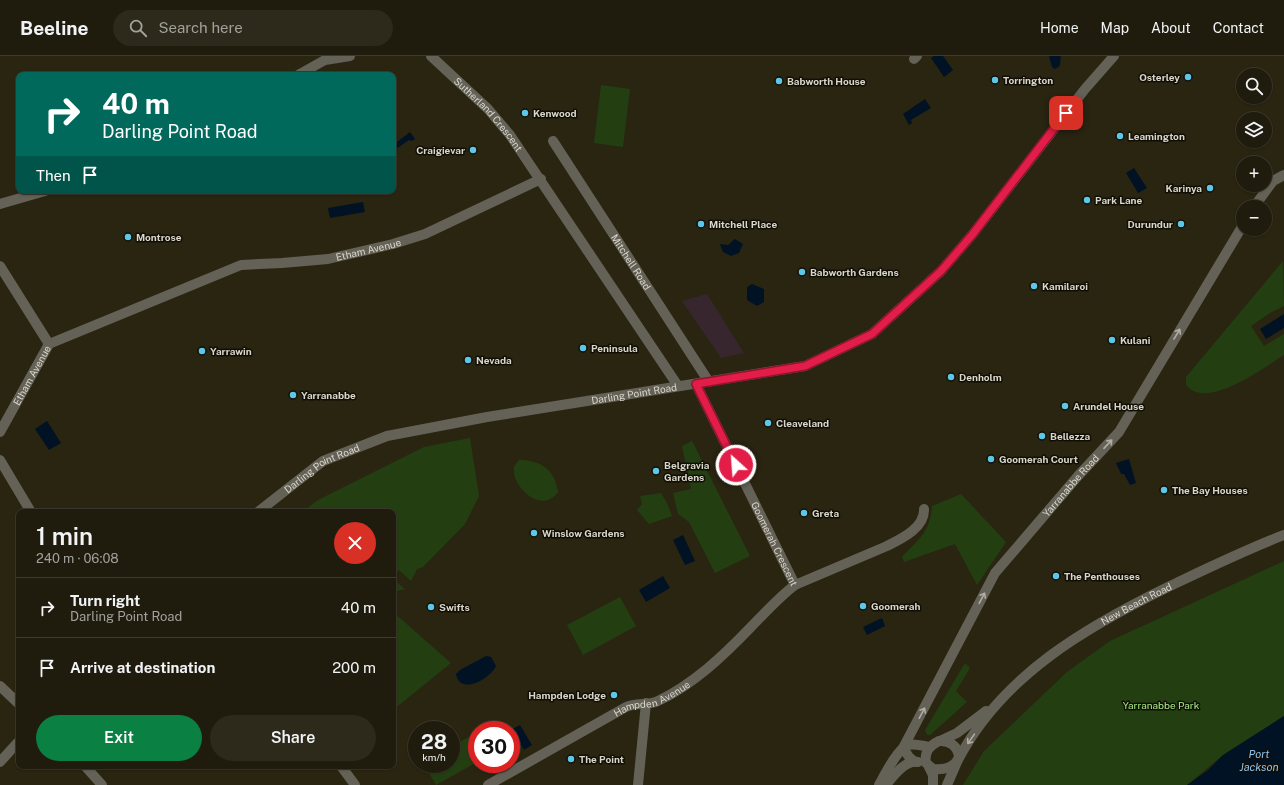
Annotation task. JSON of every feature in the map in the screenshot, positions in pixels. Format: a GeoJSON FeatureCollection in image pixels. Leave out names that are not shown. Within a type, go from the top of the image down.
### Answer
{"type":"FeatureCollection","features":[{"type":"Feature","properties":{"kind":"street"},"geometry":{"type":"LineString","coordinates":[[303,72],[324,60],[350,56]]}},
{"type":"Feature","properties":{"kind":"street","name":"Sutherland Crescent"},"geometry":{"type":"LineString","coordinates":[[431,56],[498,119],[541,178]]}},
{"type":"Feature","properties":{"kind":"street","name":"Darling Point Road"},"geometry":{"type":"LineString","coordinates":[[262,509],[322,461],[387,436],[493,416],[805,366],[872,334],[941,271],[972,235],[1085,89],[1114,56]]}},
{"type":"Feature","properties":{"kind":"street","name":"Mitchell Road"},"geometry":{"type":"LineString","coordinates":[[553,141],[709,382]]}},
{"type":"Feature","properties":{"kind":"street"},"geometry":{"type":"LineString","coordinates":[[1259,200],[1273,181],[1284,175]]}},
{"type":"Feature","properties":{"kind":"street"},"geometry":{"type":"LineString","coordinates":[[541,178],[678,386]]}},
{"type":"Feature","properties":{"kind":"street","name":"Etham Avenue"},"geometry":{"type":"LineString","coordinates":[[0,432],[49,344],[241,265],[328,259],[400,242],[425,234],[541,178]]}},
{"type":"Feature","properties":{"kind":"street"},"geometry":{"type":"LineString","coordinates":[[0,204],[35,194]]}},
{"type":"Feature","properties":{"kind":"street","name":"Yarranabbe Road"},"geometry":{"type":"LineString","coordinates":[[879,785],[903,748],[995,573],[1078,476],[1119,432],[1236,236]]}},
{"type":"Feature","properties":{"kind":"street"},"geometry":{"type":"LineString","coordinates":[[0,266],[49,344]]}},
{"type":"Feature","properties":{"kind":"street","name":"Goomerah Crescent"},"geometry":{"type":"LineString","coordinates":[[696,384],[795,585],[887,546],[901,538],[919,523],[923,516],[924,509]]}},
{"type":"Feature","properties":{"kind":"street"},"geometry":{"type":"LineString","coordinates":[[0,460],[29,509]]}},
{"type":"Feature","properties":{"kind":"street","name":"New Beach Road"},"geometry":{"type":"LineString","coordinates":[[947,785],[957,761],[973,734],[1004,698],[1044,660],[1093,626],[1198,573],[1284,535]]}},
{"type":"Feature","properties":{"kind":"street","name":"Hampden Avenue"},"geometry":{"type":"LineString","coordinates":[[488,785],[626,707],[638,703],[653,703],[664,698],[703,672],[795,585]]}},
{"type":"Feature","properties":{"kind":"street"},"geometry":{"type":"LineString","coordinates":[[0,686],[16,701]]}},
{"type":"Feature","properties":{"kind":"street","name":"New Beach Road"},"geometry":{"type":"LineString","coordinates":[[939,741],[957,733],[1004,698]]}},
{"type":"Feature","properties":{"kind":"street"},"geometry":{"type":"LineString","coordinates":[[638,785],[646,703]]}},
{"type":"Feature","properties":{"kind":"street"},"geometry":{"type":"LineString","coordinates":[[930,747],[910,744],[903,748],[909,757],[915,762],[928,766],[936,770],[953,766],[957,761],[958,752],[954,745],[946,741],[939,741],[930,747],[925,756],[928,766],[933,775],[933,785]]}},
{"type":"Feature","properties":{"kind":"street"},"geometry":{"type":"LineString","coordinates":[[0,762],[16,744]]}},
{"type":"Feature","properties":{"kind":"street"},"geometry":{"type":"LineString","coordinates":[[886,785],[906,765],[915,762]]}},
{"type":"Feature","properties":{"kind":"street"},"geometry":{"type":"LineString","coordinates":[[88,769],[102,785]]}},
{"type":"Feature","properties":{"kind":"street"},"geometry":{"type":"LineString","coordinates":[[343,769],[355,785]]}},
{"type":"Feature","properties":{"kind":"shaded area"},"geometry":{"type":"Polygon","coordinates":[[[707,294],[744,353],[721,358],[682,301],[707,294]]]}},
{"type":"Feature","properties":{"kind":"green space"},"geometry":{"type":"Polygon","coordinates":[[[601,85],[630,89],[623,147],[594,143],[601,85]]]}},
{"type":"Feature","properties":{"kind":"green space"},"geometry":{"type":"Polygon","coordinates":[[[1283,261],[1284,306],[1270,313],[1251,326],[1264,346],[1284,334],[1284,355],[1235,385],[1207,393],[1195,392],[1186,385],[1186,377],[1283,261]]]}},
{"type":"Feature","properties":{"kind":"green space"},"geometry":{"type":"Polygon","coordinates":[[[470,438],[479,496],[465,524],[423,567],[417,569],[411,581],[399,570],[396,574],[396,509],[306,509],[318,500],[424,447],[470,438]]]}},
{"type":"Feature","properties":{"kind":"green space"},"geometry":{"type":"Polygon","coordinates":[[[692,441],[750,556],[715,573],[689,522],[678,514],[673,493],[691,489],[682,446],[692,441]]]}},
{"type":"Feature","properties":{"kind":"green space"},"geometry":{"type":"Polygon","coordinates":[[[519,460],[527,460],[540,464],[550,472],[554,478],[558,492],[551,499],[544,501],[536,499],[528,495],[522,489],[514,475],[514,467],[519,460]]]}},
{"type":"Feature","properties":{"kind":"green space"},"geometry":{"type":"Polygon","coordinates":[[[661,493],[672,516],[649,524],[637,510],[642,504],[640,496],[661,493]]]}},
{"type":"Feature","properties":{"kind":"green space"},"geometry":{"type":"Polygon","coordinates":[[[961,494],[1006,542],[977,585],[955,544],[904,562],[902,557],[926,529],[931,515],[932,506],[961,494]]]}},
{"type":"Feature","properties":{"kind":"green space","name":"Yarranabbe Park"},"geometry":{"type":"Polygon","coordinates":[[[1284,561],[1284,716],[1223,755],[1187,785],[963,785],[984,751],[1067,672],[1110,641],[1284,561]]]}},
{"type":"Feature","properties":{"kind":"green space"},"geometry":{"type":"Polygon","coordinates":[[[396,582],[405,589],[396,592],[396,582]]]}},
{"type":"Feature","properties":{"kind":"green space"},"geometry":{"type":"Polygon","coordinates":[[[620,597],[636,626],[583,655],[567,625],[620,597]]]}},
{"type":"Feature","properties":{"kind":"green space"},"geometry":{"type":"Polygon","coordinates":[[[396,615],[451,663],[396,708],[396,615]]]}},
{"type":"Feature","properties":{"kind":"green space"},"geometry":{"type":"Polygon","coordinates":[[[965,663],[970,668],[956,691],[967,702],[930,735],[927,735],[925,730],[965,663]]]}},
{"type":"Feature","properties":{"kind":"green space"},"geometry":{"type":"Polygon","coordinates":[[[468,737],[468,767],[460,772],[460,742],[468,737]]]}},
{"type":"Feature","properties":{"kind":"green space"},"geometry":{"type":"Polygon","coordinates":[[[429,773],[457,773],[436,785],[429,773]]]}},
{"type":"Feature","properties":{"kind":"water"},"geometry":{"type":"Polygon","coordinates":[[[934,56],[943,56],[953,70],[944,77],[931,58],[934,56]]]}},
{"type":"Feature","properties":{"kind":"water"},"geometry":{"type":"Polygon","coordinates":[[[1049,56],[1061,56],[1060,65],[1057,68],[1055,69],[1052,67],[1049,56]]]}},
{"type":"Feature","properties":{"kind":"water"},"geometry":{"type":"Polygon","coordinates":[[[925,99],[931,108],[911,120],[912,123],[909,125],[903,114],[925,99]]]}},
{"type":"Feature","properties":{"kind":"water"},"geometry":{"type":"Polygon","coordinates":[[[410,132],[415,139],[412,141],[409,140],[396,149],[396,143],[410,132]]]}},
{"type":"Feature","properties":{"kind":"water"},"geometry":{"type":"Polygon","coordinates":[[[1134,168],[1147,188],[1138,193],[1126,173],[1134,168]]]}},
{"type":"Feature","properties":{"kind":"water"},"geometry":{"type":"Polygon","coordinates":[[[363,202],[365,212],[330,218],[328,208],[363,202]]]}},
{"type":"Feature","properties":{"kind":"water"},"geometry":{"type":"Polygon","coordinates":[[[735,239],[743,244],[739,253],[731,256],[723,252],[720,244],[728,245],[735,239]]]}},
{"type":"Feature","properties":{"kind":"water"},"geometry":{"type":"Polygon","coordinates":[[[752,284],[764,289],[764,302],[757,306],[747,300],[747,287],[752,284]]]}},
{"type":"Feature","properties":{"kind":"water"},"geometry":{"type":"Polygon","coordinates":[[[1284,314],[1284,328],[1266,339],[1260,329],[1284,314]]]}},
{"type":"Feature","properties":{"kind":"water"},"geometry":{"type":"Polygon","coordinates":[[[47,421],[61,443],[49,450],[35,429],[47,421]]]}},
{"type":"Feature","properties":{"kind":"water"},"geometry":{"type":"Polygon","coordinates":[[[1129,459],[1136,483],[1130,485],[1124,474],[1121,474],[1116,463],[1129,459]]]}},
{"type":"Feature","properties":{"kind":"water"},"geometry":{"type":"Polygon","coordinates":[[[683,535],[695,561],[685,565],[673,540],[683,535]]]}},
{"type":"Feature","properties":{"kind":"water"},"geometry":{"type":"Polygon","coordinates":[[[663,576],[670,588],[646,602],[639,590],[663,576]]]}},
{"type":"Feature","properties":{"kind":"water"},"geometry":{"type":"Polygon","coordinates":[[[882,618],[885,626],[867,635],[863,627],[882,618]]]}},
{"type":"Feature","properties":{"kind":"water"},"geometry":{"type":"Polygon","coordinates":[[[486,656],[491,657],[496,666],[488,676],[469,685],[463,684],[459,681],[456,674],[460,670],[486,656]]]}},
{"type":"Feature","properties":{"kind":"water","name":"Port Jackson"},"geometry":{"type":"Polygon","coordinates":[[[1284,716],[1284,785],[1187,785],[1208,770],[1223,755],[1284,716]]]}},
{"type":"Feature","properties":{"kind":"water"},"geometry":{"type":"Polygon","coordinates":[[[520,725],[532,745],[524,750],[520,743],[520,725]]]}},
{"type":"Feature","properties":{"kind":"place","name":"Osterley"},"geometry":{"type":"Point","coordinates":[1188,77]}},
{"type":"Feature","properties":{"kind":"place","name":"Torrington"},"geometry":{"type":"Point","coordinates":[995,80]}},
{"type":"Feature","properties":{"kind":"place","name":"Babworth House"},"geometry":{"type":"Point","coordinates":[779,81]}},
{"type":"Feature","properties":{"kind":"place","name":"Kenwood"},"geometry":{"type":"Point","coordinates":[525,113]}},
{"type":"Feature","properties":{"kind":"place","name":"Leamington"},"geometry":{"type":"Point","coordinates":[1120,136]}},
{"type":"Feature","properties":{"kind":"place","name":"Craigievar"},"geometry":{"type":"Point","coordinates":[473,150]}},
{"type":"Feature","properties":{"kind":"place","name":"Karinya"},"geometry":{"type":"Point","coordinates":[1210,188]}},
{"type":"Feature","properties":{"kind":"place","name":"Park Lane"},"geometry":{"type":"Point","coordinates":[1087,200]}},
{"type":"Feature","properties":{"kind":"place","name":"Mitchell Place"},"geometry":{"type":"Point","coordinates":[701,224]}},
{"type":"Feature","properties":{"kind":"place","name":"Durundur"},"geometry":{"type":"Point","coordinates":[1181,224]}},
{"type":"Feature","properties":{"kind":"place","name":"Montrose"},"geometry":{"type":"Point","coordinates":[128,237]}},
{"type":"Feature","properties":{"kind":"place","name":"Babworth Gardens"},"geometry":{"type":"Point","coordinates":[802,272]}},
{"type":"Feature","properties":{"kind":"place","name":"Kamilaroi"},"geometry":{"type":"Point","coordinates":[1034,286]}},
{"type":"Feature","properties":{"kind":"place","name":"Kulani"},"geometry":{"type":"Point","coordinates":[1112,340]}},
{"type":"Feature","properties":{"kind":"place","name":"Peninsula"},"geometry":{"type":"Point","coordinates":[583,348]}},
{"type":"Feature","properties":{"kind":"place","name":"Yarrawin"},"geometry":{"type":"Point","coordinates":[202,351]}},
{"type":"Feature","properties":{"kind":"place","name":"Nevada"},"geometry":{"type":"Point","coordinates":[468,360]}},
{"type":"Feature","properties":{"kind":"place","name":"Denholm"},"geometry":{"type":"Point","coordinates":[951,377]}},
{"type":"Feature","properties":{"kind":"place","name":"Yarranabbe"},"geometry":{"type":"Point","coordinates":[293,395]}},
{"type":"Feature","properties":{"kind":"place","name":"Arundel House"},"geometry":{"type":"Point","coordinates":[1065,406]}},
{"type":"Feature","properties":{"kind":"place","name":"Cleaveland"},"geometry":{"type":"Point","coordinates":[768,423]}},
{"type":"Feature","properties":{"kind":"place","name":"Bellezza"},"geometry":{"type":"Point","coordinates":[1042,436]}},
{"type":"Feature","properties":{"kind":"place","name":"Goomerah Court"},"geometry":{"type":"Point","coordinates":[991,459]}},
{"type":"Feature","properties":{"kind":"place","name":"Belgravia Gardens"},"geometry":{"type":"Point","coordinates":[656,471]}},
{"type":"Feature","properties":{"kind":"place","name":"The Bay Houses"},"geometry":{"type":"Point","coordinates":[1164,490]}},
{"type":"Feature","properties":{"kind":"place","name":"Greta"},"geometry":{"type":"Point","coordinates":[804,513]}},
{"type":"Feature","properties":{"kind":"place","name":"Winslow Gardens"},"geometry":{"type":"Point","coordinates":[534,533]}},
{"type":"Feature","properties":{"kind":"place","name":"The Penthouses"},"geometry":{"type":"Point","coordinates":[1056,576]}},
{"type":"Feature","properties":{"kind":"place","name":"Goomerah"},"geometry":{"type":"Point","coordinates":[863,606]}},
{"type":"Feature","properties":{"kind":"place","name":"Swifts"},"geometry":{"type":"Point","coordinates":[431,607]}},
{"type":"Feature","properties":{"kind":"place","name":"Hampden Lodge"},"geometry":{"type":"Point","coordinates":[614,695]}},
{"type":"Feature","properties":{"kind":"place","name":"The Point"},"geometry":{"type":"Point","coordinates":[571,759]}},
{"type":"Feature","properties":{"kind":"route"},"geometry":{"type":"LineString","coordinates":[[736,465],[696,384],[805,366],[872,334],[941,271],[972,235],[1066,113]]}}]}
